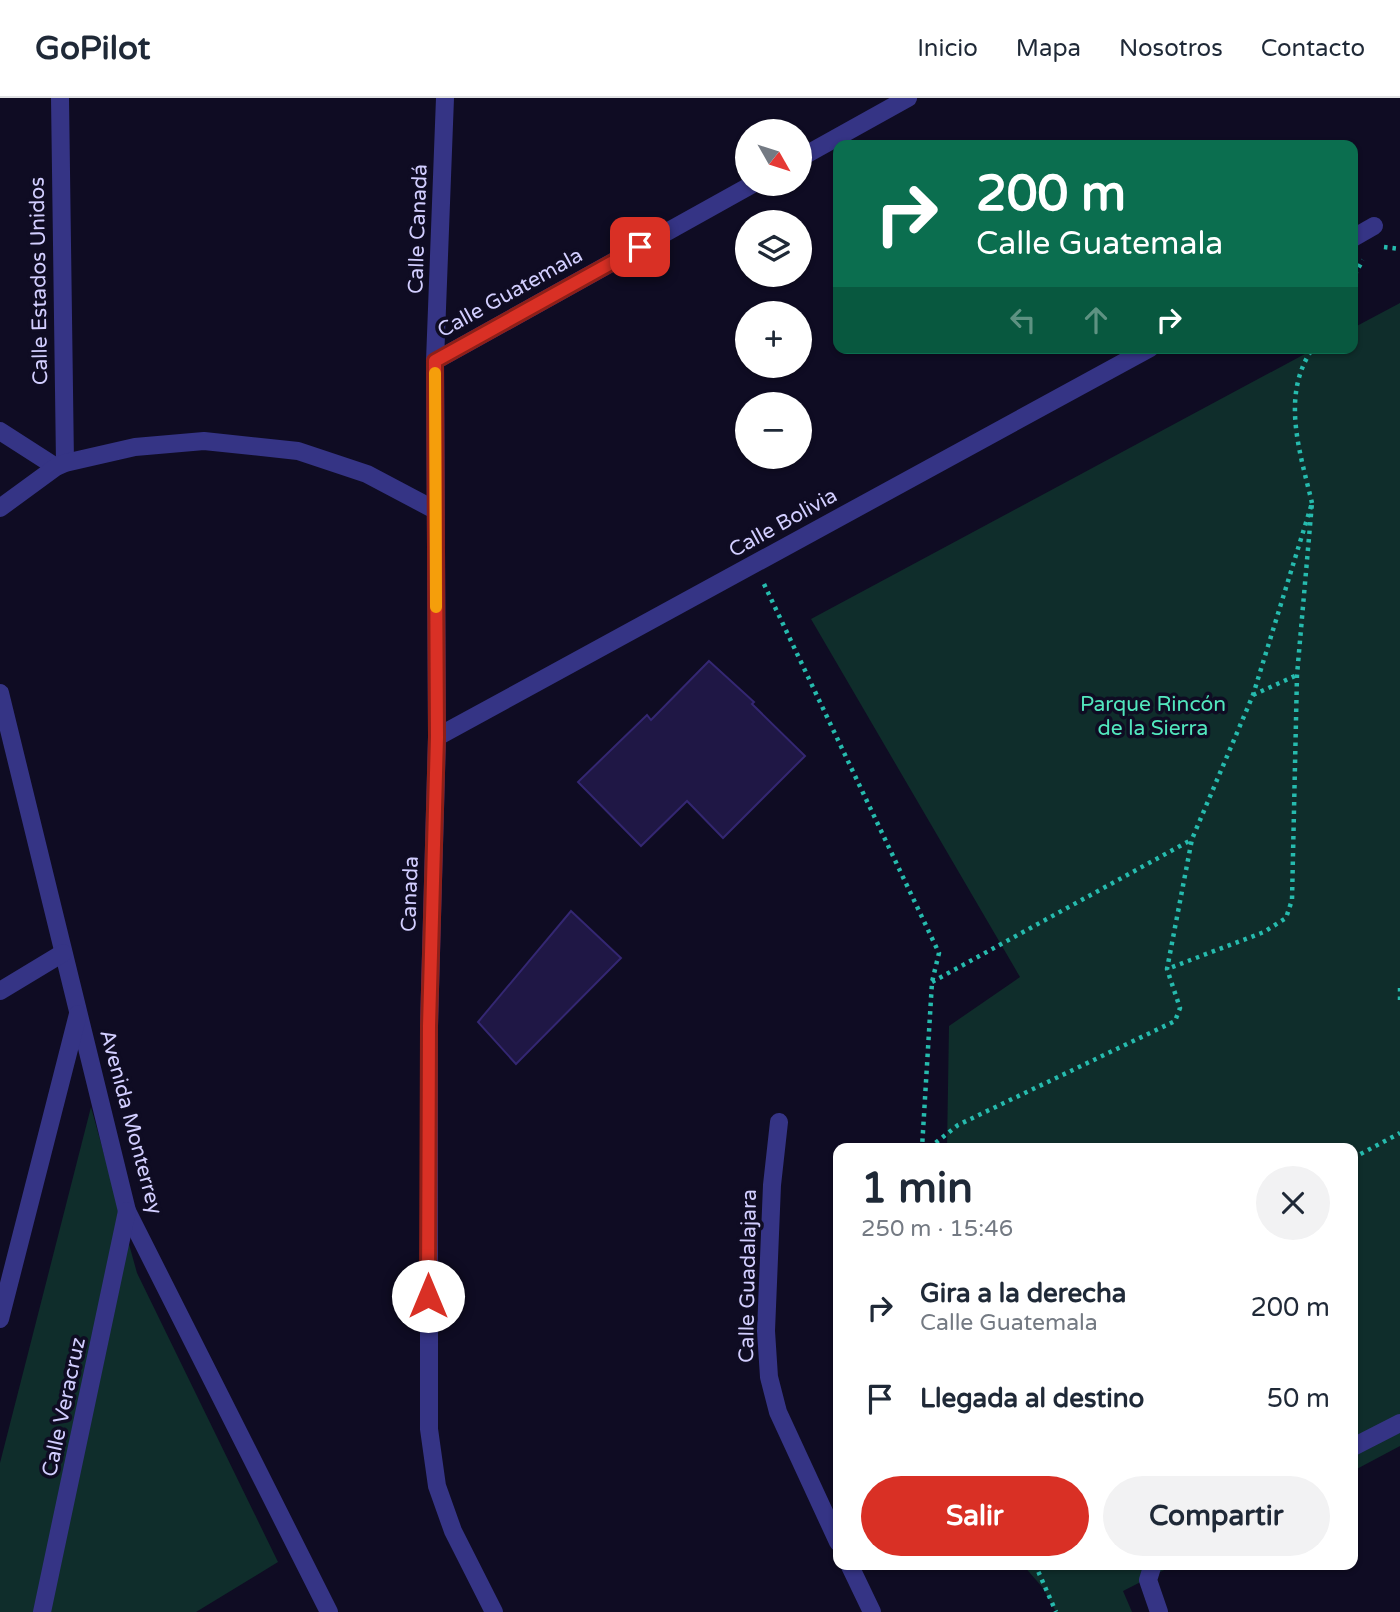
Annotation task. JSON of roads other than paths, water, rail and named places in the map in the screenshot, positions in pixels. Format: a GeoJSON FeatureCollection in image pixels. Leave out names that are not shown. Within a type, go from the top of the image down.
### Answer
{"type":"FeatureCollection","features":[{"type":"Feature","properties":{"kind":"street","name":"Calle Estados Unidos"},"geometry":{"type":"LineString","coordinates":[[60,98],[60,465]]}},
{"type":"Feature","properties":{"kind":"street","name":"Calle Canadá"},"geometry":{"type":"LineString","coordinates":[[435,361],[445,98]]}},
{"type":"Feature","properties":{"kind":"street"},"geometry":{"type":"LineString","coordinates":[[812,151],[908,98]]}},
{"type":"Feature","properties":{"kind":"street","name":"Calle Guatemala"},"geometry":{"type":"LineString","coordinates":[[435,361],[735,195]]}},
{"type":"Feature","properties":{"kind":"street"},"geometry":{"type":"LineString","coordinates":[[1358,235],[1374,226]]}},
{"type":"Feature","properties":{"kind":"street","name":"Calle Bolivia"},"geometry":{"type":"LineString","coordinates":[[437,737],[1139,354]]}},
{"type":"Feature","properties":{"kind":"street","name":"Canada"},"geometry":{"type":"LineString","coordinates":[[435,361],[437,737],[429,1039],[429,1429],[437,1486],[453,1531],[494,1612]]}},
{"type":"Feature","properties":{"kind":"street"},"geometry":{"type":"LineString","coordinates":[[0,431],[60,465]]}},
{"type":"Feature","properties":{"kind":"street"},"geometry":{"type":"LineString","coordinates":[[0,508],[60,465],[135,447],[204,442],[298,451],[367,474],[435,510]]}},
{"type":"Feature","properties":{"kind":"street","name":"Avenida Monterrey"},"geometry":{"type":"LineString","coordinates":[[0,693],[127,1211],[329,1612]]}},
{"type":"Feature","properties":{"kind":"street"},"geometry":{"type":"LineString","coordinates":[[0,991],[64,953]]}},
{"type":"Feature","properties":{"kind":"street"},"geometry":{"type":"LineString","coordinates":[[0,1319],[78,1012]]}},
{"type":"Feature","properties":{"kind":"street","name":"Calle Guadalajara"},"geometry":{"type":"LineString","coordinates":[[779,1122],[772,1185],[766,1331],[769,1377],[778,1412],[833,1531]]}},
{"type":"Feature","properties":{"kind":"street","name":"Calle Veracruz"},"geometry":{"type":"LineString","coordinates":[[42,1612],[127,1211]]}},
{"type":"Feature","properties":{"kind":"street"},"geometry":{"type":"LineString","coordinates":[[1358,1444],[1400,1423]]}},
{"type":"Feature","properties":{"kind":"street"},"geometry":{"type":"LineString","coordinates":[[852,1570],[872,1612]]}},
{"type":"Feature","properties":{"kind":"street"},"geometry":{"type":"LineString","coordinates":[[1151,1570],[1148,1580],[1159,1612]]}},
{"type":"Feature","properties":{"kind":"park label","name":"Parque Rincón de la Sierra"},"geometry":{"type":"Point","coordinates":[1153,716]}}]}
